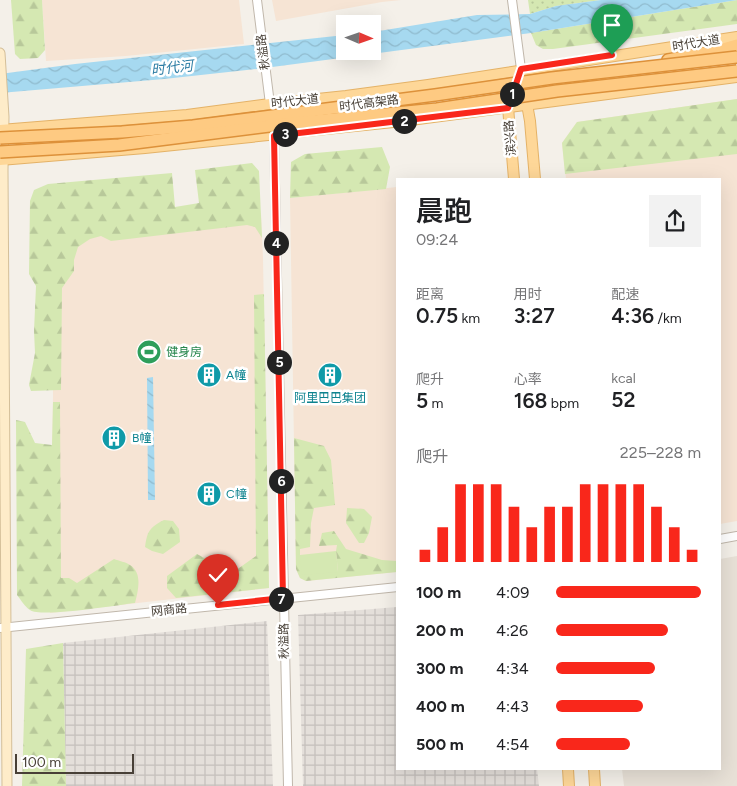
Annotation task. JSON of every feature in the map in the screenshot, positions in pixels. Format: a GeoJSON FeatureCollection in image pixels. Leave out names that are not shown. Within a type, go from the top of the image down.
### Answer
{"type":"FeatureCollection","features":[{"type":"Feature","properties":{"kind":"highway"},"geometry":{"type":"LineString","coordinates":[[613,71],[716,51],[737,45]]}},
{"type":"Feature","properties":{"kind":"highway","name":"时代高架路"},"geometry":{"type":"LineString","coordinates":[[1,132],[122,132],[193,126],[613,71],[737,57]]}},
{"type":"Feature","properties":{"kind":"highway","name":"时代高架路"},"geometry":{"type":"LineString","coordinates":[[1,158],[293,123],[437,109],[557,91],[737,71]]}},
{"type":"Feature","properties":{"kind":"highway"},"geometry":{"type":"LineString","coordinates":[[659,80],[737,78]]}},
{"type":"Feature","properties":{"kind":"main road","name":"时代大道"},"geometry":{"type":"LineString","coordinates":[[1,132],[187,115],[419,86],[737,36]]}},
{"type":"Feature","properties":{"kind":"main road"},"geometry":{"type":"LineString","coordinates":[[0,53],[2,91],[3,627],[7,786]]}},
{"type":"Feature","properties":{"kind":"main road","name":"滨兴路"},"geometry":{"type":"LineString","coordinates":[[521,69],[528,104],[535,178]]}},
{"type":"Feature","properties":{"kind":"main road","name":"滨兴路"},"geometry":{"type":"LineString","coordinates":[[514,178],[508,108],[521,69]]}},
{"type":"Feature","properties":{"kind":"main road"},"geometry":{"type":"LineString","coordinates":[[1,158],[274,136],[737,78]]}},
{"type":"Feature","properties":{"kind":"main road"},"geometry":{"type":"LineString","coordinates":[[568,770],[569,786]]}},
{"type":"Feature","properties":{"kind":"main road"},"geometry":{"type":"LineString","coordinates":[[594,770],[595,786]]}},
{"type":"Feature","properties":{"kind":"street","name":"秋溢路"},"geometry":{"type":"LineString","coordinates":[[257,0],[270,104]]}},
{"type":"Feature","properties":{"kind":"street","name":"滨兴路"},"geometry":{"type":"LineString","coordinates":[[512,0],[521,69]]}},
{"type":"Feature","properties":{"kind":"street","name":"秋溢路"},"geometry":{"type":"LineString","coordinates":[[274,136],[288,786]]}},
{"type":"Feature","properties":{"kind":"street"},"geometry":{"type":"LineString","coordinates":[[721,539],[737,536]]}},
{"type":"Feature","properties":{"kind":"street","name":"网商路"},"geometry":{"type":"LineString","coordinates":[[3,627],[396,587]]}},
{"type":"Feature","properties":{"kind":"shaded area"},"geometry":{"type":"Polygon","coordinates":[[[42,0],[239,0],[244,44],[126,56],[46,61],[42,0]]]}},
{"type":"Feature","properties":{"kind":"shaded area"},"geometry":{"type":"Polygon","coordinates":[[[272,0],[401,0],[276,21],[272,0]]]}},
{"type":"Feature","properties":{"kind":"shaded area"},"geometry":{"type":"Polygon","coordinates":[[[737,99],[737,521],[721,524],[721,178],[566,178],[562,143],[577,122],[737,99]]]}},
{"type":"Feature","properties":{"kind":"shaded area"},"geometry":{"type":"Polygon","coordinates":[[[396,187],[396,572],[306,581],[300,578],[296,569],[290,198],[396,187]]]}},
{"type":"Feature","properties":{"kind":"shaded area"},"geometry":{"type":"Polygon","coordinates":[[[261,213],[269,588],[50,613],[53,396],[52,227],[261,213]]]}},
{"type":"Feature","properties":{"kind":"shaded area"},"geometry":{"type":"Polygon","coordinates":[[[737,556],[737,786],[624,786],[622,770],[721,770],[721,559],[737,556]]]}},
{"type":"Feature","properties":{"kind":"shaded area"},"geometry":{"type":"Polygon","coordinates":[[[396,607],[396,770],[537,770],[539,786],[303,786],[298,615],[396,607]]]}},
{"type":"Feature","properties":{"kind":"shaded area"},"geometry":{"type":"Polygon","coordinates":[[[267,621],[273,786],[66,786],[63,643],[267,621]]]}},
{"type":"Feature","properties":{"kind":"green space"},"geometry":{"type":"Polygon","coordinates":[[[11,0],[42,0],[45,50],[38,58],[20,59],[15,54],[11,0]]]}},
{"type":"Feature","properties":{"kind":"green space"},"geometry":{"type":"Polygon","coordinates":[[[528,0],[601,0],[556,6],[530,14],[528,0]]]}},
{"type":"Feature","properties":{"kind":"green space"},"geometry":{"type":"Polygon","coordinates":[[[737,0],[737,24],[553,49],[543,49],[536,45],[531,33],[737,0]]]}},
{"type":"Feature","properties":{"kind":"green space"},"geometry":{"type":"Polygon","coordinates":[[[737,99],[737,154],[565,174],[562,143],[577,122],[737,99]]]}},
{"type":"Feature","properties":{"kind":"green space"},"geometry":{"type":"Polygon","coordinates":[[[382,147],[390,167],[386,189],[290,198],[291,162],[305,154],[382,147]]]}},
{"type":"Feature","properties":{"kind":"green space"},"geometry":{"type":"Polygon","coordinates":[[[252,163],[259,171],[262,238],[255,227],[247,225],[111,241],[101,236],[90,239],[78,247],[74,260],[74,271],[62,288],[61,390],[31,391],[29,385],[35,353],[36,286],[29,274],[30,201],[34,190],[48,184],[172,173],[175,207],[199,203],[195,170],[252,163]]]}},
{"type":"Feature","properties":{"kind":"green space"},"geometry":{"type":"Polygon","coordinates":[[[264,294],[269,588],[176,598],[167,588],[167,576],[197,554],[232,573],[256,556],[254,295],[264,294]]]}},
{"type":"Feature","properties":{"kind":"green space"},"geometry":{"type":"Polygon","coordinates":[[[53,402],[60,402],[61,578],[69,578],[77,583],[114,559],[124,562],[134,568],[137,573],[138,588],[135,603],[49,613],[28,609],[17,595],[16,420],[25,422],[35,443],[52,445],[53,402]]]}},
{"type":"Feature","properties":{"kind":"green space"},"geometry":{"type":"Polygon","coordinates":[[[294,438],[324,446],[331,460],[335,505],[314,508],[310,547],[300,549],[300,555],[338,572],[337,545],[319,546],[322,533],[334,531],[346,549],[382,560],[396,561],[396,572],[306,581],[300,578],[296,569],[294,438]]]}},
{"type":"Feature","properties":{"kind":"green space"},"geometry":{"type":"Polygon","coordinates":[[[347,508],[364,509],[372,517],[369,533],[364,543],[359,543],[346,523],[347,508]]]}},
{"type":"Feature","properties":{"kind":"green space"},"geometry":{"type":"Polygon","coordinates":[[[164,520],[173,521],[179,529],[180,542],[163,554],[145,547],[150,530],[164,520]]]}},
{"type":"Feature","properties":{"kind":"green space"},"geometry":{"type":"Polygon","coordinates":[[[336,551],[338,572],[302,575],[300,555],[336,551]]]}},
{"type":"Feature","properties":{"kind":"green space"},"geometry":{"type":"Polygon","coordinates":[[[63,643],[66,786],[22,786],[26,649],[63,643]]]}},
{"type":"Feature","properties":{"kind":"water"},"geometry":{"type":"Polygon","coordinates":[[[601,0],[737,0],[531,33],[381,53],[381,31],[477,15],[530,14],[556,6],[601,0]]]}},
{"type":"Feature","properties":{"kind":"water","name":"时代河"},"geometry":{"type":"Polygon","coordinates":[[[336,36],[336,59],[164,79],[0,93],[0,74],[75,64],[336,36]]]}},
{"type":"Feature","properties":{"kind":"water"},"geometry":{"type":"Polygon","coordinates":[[[153,377],[155,500],[148,500],[147,378],[153,377]]]}},
{"type":"Feature","properties":{"kind":"place","name":"健身房"},"geometry":{"type":"Point","coordinates":[149,352]}},
{"type":"Feature","properties":{"kind":"place","name":"A幢"},"geometry":{"type":"Point","coordinates":[209,375]}},
{"type":"Feature","properties":{"kind":"place","name":"阿里巴巴集团"},"geometry":{"type":"Point","coordinates":[330,375]}},
{"type":"Feature","properties":{"kind":"place","name":"B幢"},"geometry":{"type":"Point","coordinates":[114,438]}},
{"type":"Feature","properties":{"kind":"place","name":"C幢"},"geometry":{"type":"Point","coordinates":[209,494]}},
{"type":"Feature","properties":{"kind":"route"},"geometry":{"type":"LineString","coordinates":[[218,605],[283,598],[274,136],[508,108],[521,69],[612,55]]}}]}
